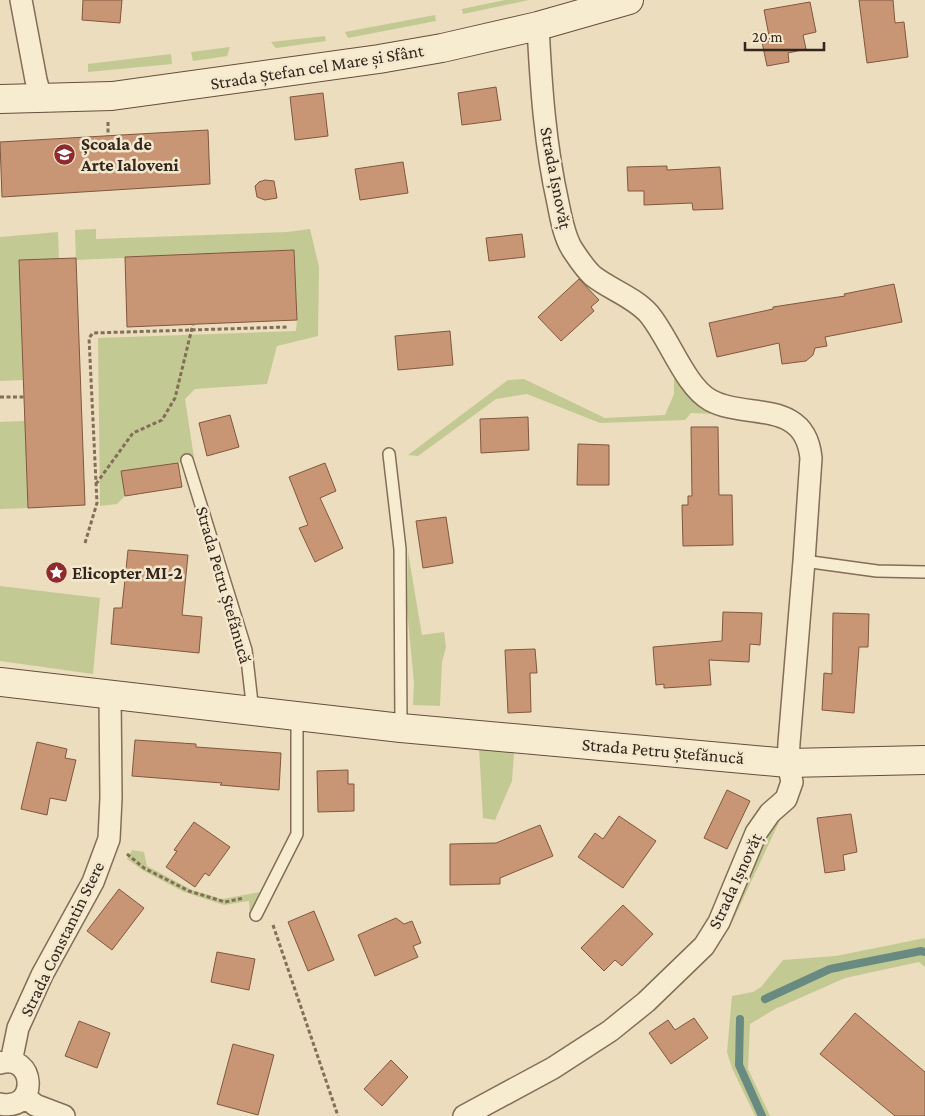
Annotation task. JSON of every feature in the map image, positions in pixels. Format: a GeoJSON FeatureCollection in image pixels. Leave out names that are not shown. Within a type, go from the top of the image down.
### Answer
{"type":"FeatureCollection","features":[{"type":"Feature","properties":{"kind":"main road","name":"Strada Ștefan cel Mare și Sfânt"},"geometry":{"type":"LineString","coordinates":[[0,99],[112,96],[424,51],[538,26],[628,0]]}},
{"type":"Feature","properties":{"kind":"main road","name":"Strada Petru Ștefănucă"},"geometry":{"type":"LineString","coordinates":[[0,682],[401,728],[788,762],[925,760]]}},
{"type":"Feature","properties":{"kind":"street"},"geometry":{"type":"LineString","coordinates":[[21,0],[41,98]]}},
{"type":"Feature","properties":{"kind":"street","name":"Strada Ișnovăț"},"geometry":{"type":"LineString","coordinates":[[464,1116],[553,1068],[610,1032],[646,1002],[704,946],[719,922],[756,833],[770,813],[786,799],[792,782],[788,762],[804,561],[811,458],[810,444],[794,423],[777,415],[726,406],[704,396],[694,387],[659,328],[647,312],[630,298],[593,276],[571,248],[562,221],[552,178],[542,100],[538,26]]}},
{"type":"Feature","properties":{"kind":"street","name":"Strada Constantin Stere"},"geometry":{"type":"LineString","coordinates":[[25,1096],[29,1082],[27,1074],[23,1068],[5,1062],[42,976],[93,882],[109,839],[111,798],[110,695]]}},
{"type":"Feature","properties":{"kind":"street"},"geometry":{"type":"LineString","coordinates":[[0,1104],[13,1104],[25,1096],[36,1104],[64,1116]]}},
{"type":"Feature","properties":{"kind":"lane"},"geometry":{"type":"LineString","coordinates":[[389,454],[400,549],[401,728]]}},
{"type":"Feature","properties":{"kind":"lane","name":"Strada Petru Ștefănucă"},"geometry":{"type":"LineString","coordinates":[[186,460],[246,650],[253,712]]}},
{"type":"Feature","properties":{"kind":"lane"},"geometry":{"type":"LineString","coordinates":[[804,561],[877,570],[925,572]]}},
{"type":"Feature","properties":{"kind":"lane"},"geometry":{"type":"LineString","coordinates":[[256,915],[297,834],[297,717]]}},
{"type":"Feature","properties":{"kind":"path"},"geometry":{"type":"LineString","coordinates":[[96,484],[133,433],[162,420],[175,398],[193,324]]}},
{"type":"Feature","properties":{"kind":"path"},"geometry":{"type":"LineString","coordinates":[[84,543],[97,503],[89,338],[93,333],[288,328]]}},
{"type":"Feature","properties":{"kind":"path"},"geometry":{"type":"LineString","coordinates":[[0,397],[24,397]]}},
{"type":"Feature","properties":{"kind":"path"},"geometry":{"type":"LineString","coordinates":[[109,839],[144,868],[189,891],[225,902],[253,897],[264,898],[338,1116]]}},
{"type":"Feature","properties":{"kind":"green space"},"geometry":{"type":"Polygon","coordinates":[[[505,0],[529,0],[463,14],[462,9],[505,0]]]}},
{"type":"Feature","properties":{"kind":"green space"},"geometry":{"type":"Polygon","coordinates":[[[435,15],[436,21],[348,38],[345,32],[435,15]]]}},
{"type":"Feature","properties":{"kind":"green space"},"geometry":{"type":"Polygon","coordinates":[[[325,36],[326,41],[276,48],[271,42],[325,36]]]}},
{"type":"Feature","properties":{"kind":"green space"},"geometry":{"type":"Polygon","coordinates":[[[230,47],[227,56],[193,61],[191,52],[230,47]]]}},
{"type":"Feature","properties":{"kind":"green space"},"geometry":{"type":"Polygon","coordinates":[[[171,54],[172,64],[88,72],[88,64],[171,54]]]}},
{"type":"Feature","properties":{"kind":"green space"},"geometry":{"type":"Polygon","coordinates":[[[96,229],[96,239],[287,232],[310,229],[319,267],[318,336],[277,346],[267,384],[195,389],[185,399],[194,458],[178,463],[122,471],[125,496],[117,504],[100,506],[98,338],[296,331],[297,320],[294,250],[76,260],[75,230],[96,229]]]}},
{"type":"Feature","properties":{"kind":"green space"},"geometry":{"type":"Polygon","coordinates":[[[58,232],[59,259],[19,260],[23,380],[0,381],[0,237],[58,232]]]}},
{"type":"Feature","properties":{"kind":"green space"},"geometry":{"type":"Polygon","coordinates":[[[674,373],[691,398],[716,414],[691,413],[685,420],[600,423],[527,394],[496,399],[418,456],[408,455],[508,380],[524,379],[605,418],[665,415],[674,394],[674,373]]]}},
{"type":"Feature","properties":{"kind":"green space"},"geometry":{"type":"Polygon","coordinates":[[[25,421],[28,508],[0,509],[0,422],[25,421]]]}},
{"type":"Feature","properties":{"kind":"green space"},"geometry":{"type":"Polygon","coordinates":[[[408,552],[422,635],[444,632],[446,647],[442,662],[440,706],[413,705],[414,683],[407,610],[408,552]]]}},
{"type":"Feature","properties":{"kind":"green space"},"geometry":{"type":"Polygon","coordinates":[[[0,586],[100,598],[93,674],[0,661],[0,586]]]}},
{"type":"Feature","properties":{"kind":"green space"},"geometry":{"type":"Polygon","coordinates":[[[479,748],[514,753],[512,781],[495,820],[483,818],[479,748]]]}},
{"type":"Feature","properties":{"kind":"green space"},"geometry":{"type":"Polygon","coordinates":[[[787,807],[787,814],[780,820],[728,931],[741,889],[763,835],[787,807]]]}},
{"type":"Feature","properties":{"kind":"green space"},"geometry":{"type":"Polygon","coordinates":[[[132,850],[144,852],[147,866],[192,890],[222,899],[260,892],[250,914],[249,901],[224,905],[184,892],[144,871],[127,859],[132,850]]]}},
{"type":"Feature","properties":{"kind":"green space"},"geometry":{"type":"Polygon","coordinates":[[[925,938],[925,967],[919,962],[845,978],[775,1009],[750,1024],[748,1069],[770,1116],[755,1116],[732,1068],[727,1052],[732,996],[753,992],[761,987],[783,960],[836,956],[925,938]]]}},
{"type":"Feature","properties":{"kind":"building"},"geometry":{"type":"Polygon","coordinates":[[[83,0],[122,0],[120,23],[82,20],[83,0]]]}},
{"type":"Feature","properties":{"kind":"building"},"geometry":{"type":"Polygon","coordinates":[[[859,0],[893,0],[895,23],[904,22],[908,57],[867,63],[859,0]]]}},
{"type":"Feature","properties":{"kind":"building"},"geometry":{"type":"Polygon","coordinates":[[[810,2],[816,32],[803,35],[806,49],[788,53],[789,62],[767,66],[762,42],[770,41],[764,10],[810,2]]]}},
{"type":"Feature","properties":{"kind":"building"},"geometry":{"type":"Polygon","coordinates":[[[496,87],[501,120],[462,125],[458,93],[496,87]]]}},
{"type":"Feature","properties":{"kind":"building"},"geometry":{"type":"Polygon","coordinates":[[[323,93],[328,136],[295,140],[290,97],[323,93]]]}},
{"type":"Feature","properties":{"kind":"building"},"geometry":{"type":"Polygon","coordinates":[[[208,130],[210,184],[2,197],[0,142],[208,130]]]}},
{"type":"Feature","properties":{"kind":"building"},"geometry":{"type":"Polygon","coordinates":[[[403,162],[408,193],[360,200],[355,169],[403,162]]]}},
{"type":"Feature","properties":{"kind":"building"},"geometry":{"type":"Polygon","coordinates":[[[667,166],[667,170],[720,167],[723,209],[693,210],[692,203],[644,205],[644,191],[628,191],[627,167],[667,166]]]}},
{"type":"Feature","properties":{"kind":"building"},"geometry":{"type":"Polygon","coordinates":[[[265,180],[274,181],[277,198],[265,200],[257,197],[255,186],[265,180]]]}},
{"type":"Feature","properties":{"kind":"building"},"geometry":{"type":"Polygon","coordinates":[[[522,234],[525,257],[489,261],[486,238],[522,234]]]}},
{"type":"Feature","properties":{"kind":"building"},"geometry":{"type":"Polygon","coordinates":[[[294,250],[297,320],[127,327],[125,257],[294,250]]]}},
{"type":"Feature","properties":{"kind":"building"},"geometry":{"type":"Polygon","coordinates":[[[76,258],[85,505],[28,508],[19,260],[76,258]]]}},
{"type":"Feature","properties":{"kind":"building"},"geometry":{"type":"Polygon","coordinates":[[[579,279],[599,300],[591,307],[594,311],[561,341],[538,317],[579,279]]]}},
{"type":"Feature","properties":{"kind":"building"},"geometry":{"type":"Polygon","coordinates":[[[894,284],[902,322],[825,337],[827,346],[815,348],[813,355],[806,361],[782,364],[779,343],[717,357],[709,323],[773,309],[773,307],[845,296],[844,294],[894,284]]]}},
{"type":"Feature","properties":{"kind":"building"},"geometry":{"type":"Polygon","coordinates":[[[450,331],[453,365],[398,370],[395,336],[450,331]]]}},
{"type":"Feature","properties":{"kind":"building"},"geometry":{"type":"Polygon","coordinates":[[[230,415],[239,447],[207,456],[199,423],[230,415]]]}},
{"type":"Feature","properties":{"kind":"building"},"geometry":{"type":"Polygon","coordinates":[[[528,417],[529,450],[481,453],[480,419],[528,417]]]}},
{"type":"Feature","properties":{"kind":"building"},"geometry":{"type":"Polygon","coordinates":[[[691,427],[718,427],[719,495],[732,495],[733,545],[683,546],[682,505],[688,505],[688,496],[692,496],[691,427]]]}},
{"type":"Feature","properties":{"kind":"building"},"geometry":{"type":"Polygon","coordinates":[[[578,444],[609,445],[609,485],[577,485],[578,444]]]}},
{"type":"Feature","properties":{"kind":"building"},"geometry":{"type":"Polygon","coordinates":[[[178,463],[182,487],[125,496],[121,471],[178,463]]]}},
{"type":"Feature","properties":{"kind":"building"},"geometry":{"type":"Polygon","coordinates":[[[325,463],[336,491],[320,498],[343,548],[315,562],[299,528],[308,525],[289,477],[325,463]]]}},
{"type":"Feature","properties":{"kind":"building"},"geometry":{"type":"Polygon","coordinates":[[[446,517],[453,563],[423,568],[416,521],[446,517]]]}},
{"type":"Feature","properties":{"kind":"building"},"geometry":{"type":"Polygon","coordinates":[[[128,550],[188,555],[182,615],[202,617],[199,653],[111,644],[114,608],[122,608],[128,550]]]}},
{"type":"Feature","properties":{"kind":"building"},"geometry":{"type":"Polygon","coordinates":[[[723,612],[762,613],[760,645],[750,644],[749,662],[709,660],[711,685],[664,688],[664,684],[656,685],[653,647],[722,641],[723,612]]]}},
{"type":"Feature","properties":{"kind":"building"},"geometry":{"type":"Polygon","coordinates":[[[833,613],[869,614],[868,647],[859,647],[854,713],[822,710],[824,673],[832,674],[833,613]]]}},
{"type":"Feature","properties":{"kind":"building"},"geometry":{"type":"Polygon","coordinates":[[[535,649],[537,673],[530,673],[531,712],[508,713],[505,650],[535,649]]]}},
{"type":"Feature","properties":{"kind":"building"},"geometry":{"type":"Polygon","coordinates":[[[135,740],[196,744],[196,747],[281,753],[279,790],[220,785],[222,783],[132,776],[135,740]]]}},
{"type":"Feature","properties":{"kind":"building"},"geometry":{"type":"Polygon","coordinates":[[[37,742],[67,749],[65,758],[76,760],[66,801],[50,798],[47,815],[21,809],[37,742]]]}},
{"type":"Feature","properties":{"kind":"building"},"geometry":{"type":"Polygon","coordinates":[[[348,770],[348,784],[354,784],[354,811],[318,812],[317,771],[348,770]]]}},
{"type":"Feature","properties":{"kind":"building"},"geometry":{"type":"Polygon","coordinates":[[[727,790],[750,801],[727,849],[704,838],[727,790]]]}},
{"type":"Feature","properties":{"kind":"building"},"geometry":{"type":"Polygon","coordinates":[[[851,814],[857,852],[843,855],[845,870],[825,873],[817,818],[851,814]]]}},
{"type":"Feature","properties":{"kind":"building"},"geometry":{"type":"Polygon","coordinates":[[[619,816],[656,841],[623,888],[578,857],[595,833],[603,839],[619,816]]]}},
{"type":"Feature","properties":{"kind":"building"},"geometry":{"type":"Polygon","coordinates":[[[194,822],[230,847],[209,876],[205,873],[195,887],[166,867],[177,851],[174,850],[194,822]]]}},
{"type":"Feature","properties":{"kind":"building"},"geometry":{"type":"Polygon","coordinates":[[[540,825],[553,856],[500,878],[500,884],[450,885],[450,844],[496,843],[540,825]]]}},
{"type":"Feature","properties":{"kind":"building"},"geometry":{"type":"Polygon","coordinates":[[[119,889],[144,908],[112,950],[87,931],[119,889]]]}},
{"type":"Feature","properties":{"kind":"building"},"geometry":{"type":"Polygon","coordinates":[[[623,905],[653,934],[622,966],[615,960],[604,971],[581,948],[623,905]]]}},
{"type":"Feature","properties":{"kind":"building"},"geometry":{"type":"Polygon","coordinates":[[[314,911],[334,960],[308,971],[288,922],[314,911]]]}},
{"type":"Feature","properties":{"kind":"building"},"geometry":{"type":"Polygon","coordinates":[[[396,918],[404,924],[412,921],[421,943],[413,946],[418,957],[375,976],[358,935],[396,918]]]}},
{"type":"Feature","properties":{"kind":"building"},"geometry":{"type":"Polygon","coordinates":[[[217,952],[255,959],[249,990],[211,982],[217,952]]]}},
{"type":"Feature","properties":{"kind":"building"},"geometry":{"type":"Polygon","coordinates":[[[855,1013],[925,1072],[925,1116],[895,1116],[820,1054],[855,1013]]]}},
{"type":"Feature","properties":{"kind":"building"},"geometry":{"type":"Polygon","coordinates":[[[694,1018],[708,1038],[671,1064],[649,1033],[668,1020],[675,1030],[694,1018]]]}},
{"type":"Feature","properties":{"kind":"building"},"geometry":{"type":"Polygon","coordinates":[[[79,1021],[110,1033],[97,1068],[65,1056],[79,1021]]]}},
{"type":"Feature","properties":{"kind":"building"},"geometry":{"type":"Polygon","coordinates":[[[233,1044],[274,1055],[258,1115],[217,1104],[233,1044]]]}},
{"type":"Feature","properties":{"kind":"building"},"geometry":{"type":"Polygon","coordinates":[[[391,1060],[408,1077],[382,1106],[364,1089],[391,1060]]]}},
{"type":"Feature","properties":{"kind":"waterway"},"geometry":{"type":"LineString","coordinates":[[765,999],[830,969],[921,951],[925,952]]}},
{"type":"Feature","properties":{"kind":"waterway"},"geometry":{"type":"LineString","coordinates":[[740,1019],[739,1065],[762,1116]]}},
{"type":"Feature","properties":{"kind":"place","name":"Școala de Arte Ialoveni"},"geometry":{"type":"Point","coordinates":[65,154]}},
{"type":"Feature","properties":{"kind":"place","name":"Elicopter MI-2"},"geometry":{"type":"Point","coordinates":[56,573]}}]}
